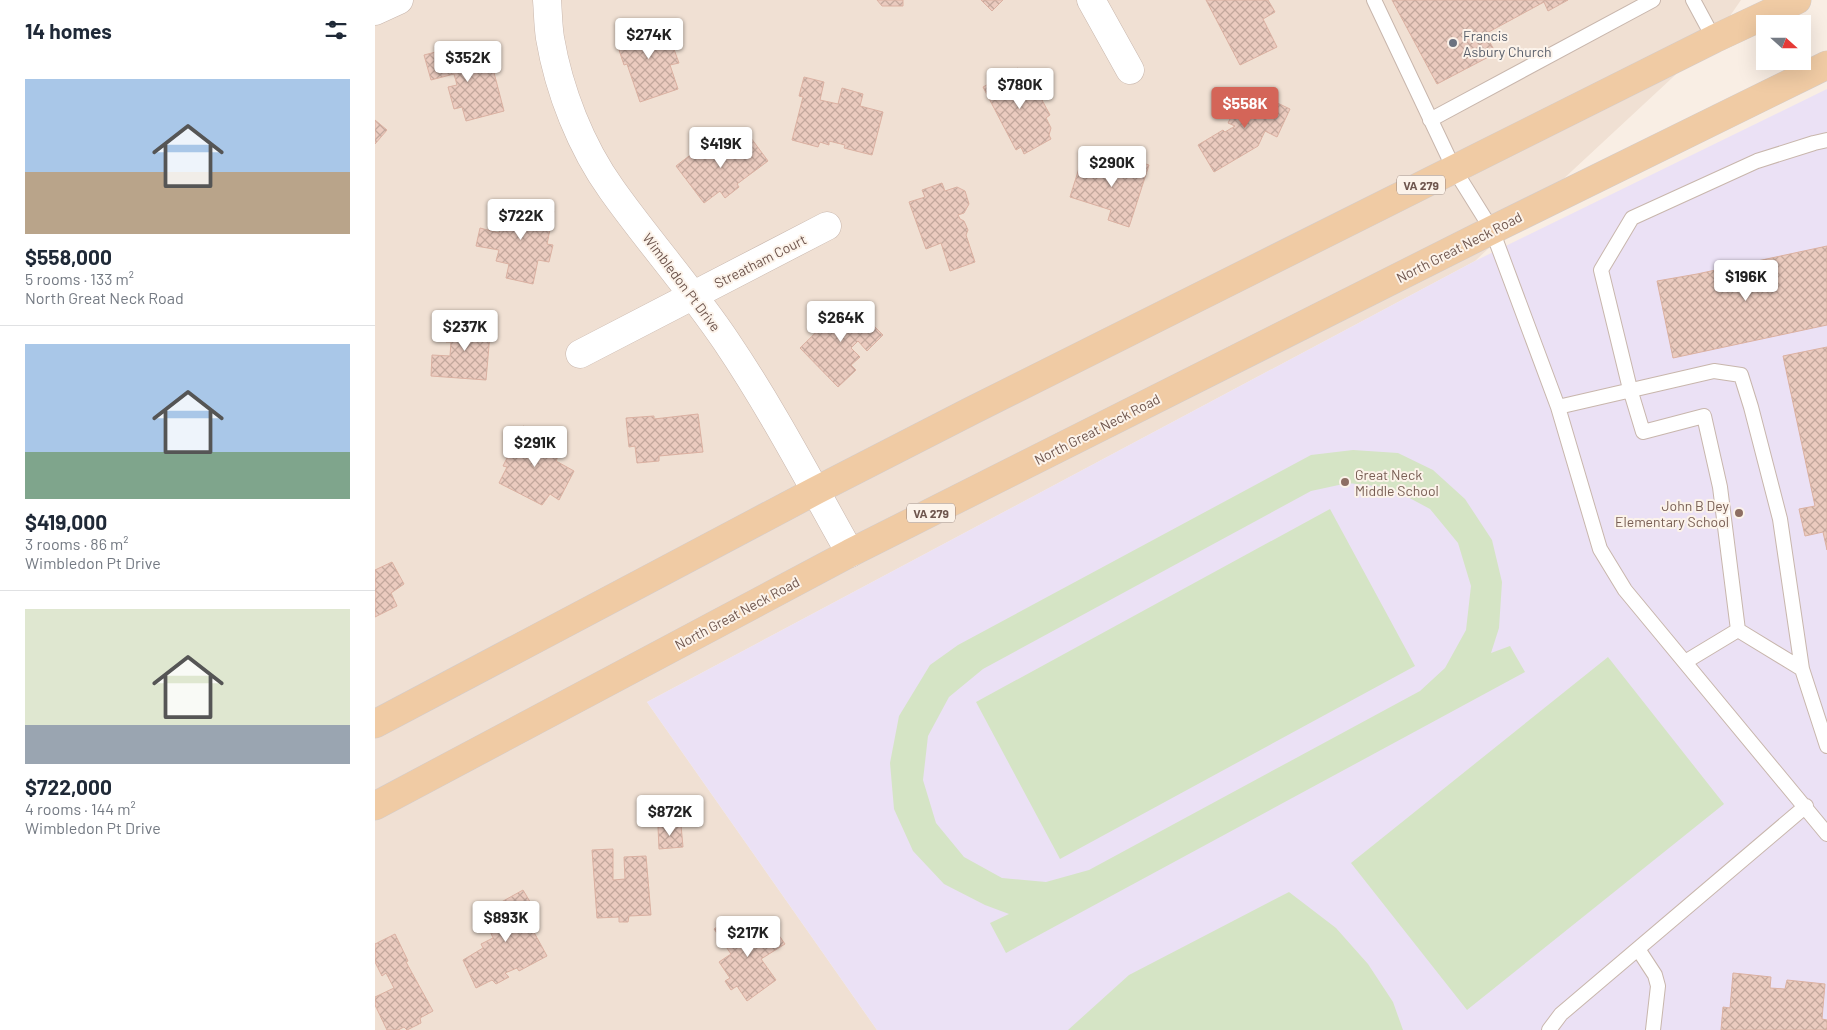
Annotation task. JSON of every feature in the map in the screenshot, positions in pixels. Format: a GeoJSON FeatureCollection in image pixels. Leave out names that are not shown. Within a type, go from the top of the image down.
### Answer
{"type":"FeatureCollection","features":[{"type":"Feature","properties":{"kind":"main road","name":"VA 279"},"geometry":{"type":"LineString","coordinates":[[375,724],[815,491],[1714,39],[1797,0]]}},
{"type":"Feature","properties":{"kind":"main road","name":"North Great Neck Road"},"geometry":{"type":"LineString","coordinates":[[375,806],[850,553],[1492,230],[1827,65]]}},
{"type":"Feature","properties":{"kind":"street"},"geometry":{"type":"LineString","coordinates":[[375,12],[399,0]]}},
{"type":"Feature","properties":{"kind":"street","name":"Wimbledon Pt Drive"},"geometry":{"type":"LineString","coordinates":[[547,0],[549,36],[556,65],[567,102],[587,147],[612,189],[694,295],[749,375],[850,553]]}},
{"type":"Feature","properties":{"kind":"street"},"geometry":{"type":"LineString","coordinates":[[1091,0],[1129,70]]}},
{"type":"Feature","properties":{"kind":"street","name":"Streatham Court"},"geometry":{"type":"LineString","coordinates":[[580,354],[827,226]]}},
{"type":"Feature","properties":{"kind":"lane"},"geometry":{"type":"LineString","coordinates":[[1374,0],[1454,169],[1492,230],[1558,406],[1600,549],[1625,590],[1806,806],[1827,834]]}},
{"type":"Feature","properties":{"kind":"lane"},"geometry":{"type":"LineString","coordinates":[[1430,120],[1653,0]]}},
{"type":"Feature","properties":{"kind":"lane"},"geometry":{"type":"LineString","coordinates":[[1693,0],[1714,39]]}},
{"type":"Feature","properties":{"kind":"lane"},"geometry":{"type":"LineString","coordinates":[[1737,630],[1719,487],[1704,416],[1643,432],[1630,389],[1601,270],[1632,218],[1757,161],[1827,140]]}},
{"type":"Feature","properties":{"kind":"lane"},"geometry":{"type":"LineString","coordinates":[[1558,406],[1713,371],[1741,376],[1780,519],[1802,669],[1827,746]]}},
{"type":"Feature","properties":{"kind":"lane"},"geometry":{"type":"LineString","coordinates":[[1685,662],[1737,630]]}},
{"type":"Feature","properties":{"kind":"lane"},"geometry":{"type":"LineString","coordinates":[[1737,630],[1802,669]]}},
{"type":"Feature","properties":{"kind":"lane"},"geometry":{"type":"LineString","coordinates":[[1549,1030],[1561,1014],[1806,806]]}},
{"type":"Feature","properties":{"kind":"lane"},"geometry":{"type":"LineString","coordinates":[[1638,949],[1655,975],[1658,986],[1653,1030]]}},
{"type":"Feature","properties":{"kind":"shaded area"},"geometry":{"type":"Polygon","coordinates":[[[375,0],[1741,0],[1714,39],[1475,261],[647,702],[877,1030],[375,1030],[375,0]]]}},
{"type":"Feature","properties":{"kind":"shaded area","name":"Great Neck Middle School"},"geometry":{"type":"Polygon","coordinates":[[[1827,89],[1827,1030],[877,1030],[647,702],[1475,261],[1827,89]]]}},
{"type":"Feature","properties":{"kind":"green space"},"geometry":{"type":"Polygon","coordinates":[[[1353,450],[1398,453],[1433,470],[1465,499],[1492,540],[1502,582],[1499,628],[1491,653],[1510,646],[1525,672],[1006,953],[990,923],[1009,914],[985,905],[944,884],[913,851],[894,809],[890,763],[899,716],[930,665],[958,645],[1311,455],[1353,450]],[[1348,483],[1311,491],[983,669],[949,697],[928,736],[923,780],[936,823],[964,857],[1002,878],[1046,882],[1089,870],[1420,691],[1445,668],[1466,630],[1471,586],[1458,543],[1430,509],[1391,488],[1348,483]]]}},
{"type":"Feature","properties":{"kind":"green space"},"geometry":{"type":"Polygon","coordinates":[[[1330,509],[1415,666],[1060,859],[976,702],[1330,509]]]}},
{"type":"Feature","properties":{"kind":"green space"},"geometry":{"type":"Polygon","coordinates":[[[1608,657],[1724,804],[1467,1010],[1351,863],[1608,657]]]}},
{"type":"Feature","properties":{"kind":"green space"},"geometry":{"type":"Polygon","coordinates":[[[1289,892],[1336,928],[1368,964],[1393,1002],[1403,1030],[1068,1030],[1129,975],[1289,892]]]}},
{"type":"Feature","properties":{"kind":"building"},"geometry":{"type":"Polygon","coordinates":[[[877,0],[903,0],[903,6],[882,6],[877,0]]]}},
{"type":"Feature","properties":{"kind":"building"},"geometry":{"type":"Polygon","coordinates":[[[981,0],[1003,0],[992,11],[981,0]]]}},
{"type":"Feature","properties":{"kind":"building"},"geometry":{"type":"Polygon","coordinates":[[[1206,0],[1268,0],[1275,12],[1263,19],[1277,47],[1240,65],[1206,0]]]}},
{"type":"Feature","properties":{"kind":"building","name":"Francis Asbury Church"},"geometry":{"type":"Polygon","coordinates":[[[1392,0],[1568,0],[1548,11],[1544,2],[1485,34],[1496,53],[1437,84],[1392,0]]]}},
{"type":"Feature","properties":{"kind":"building"},"geometry":{"type":"Polygon","coordinates":[[[650,21],[654,34],[667,30],[679,63],[670,65],[678,89],[640,102],[627,64],[624,65],[616,33],[650,21]]]}},
{"type":"Feature","properties":{"kind":"building"},"geometry":{"type":"Polygon","coordinates":[[[451,48],[454,57],[479,51],[483,68],[492,65],[504,111],[466,121],[462,107],[454,109],[448,87],[457,85],[454,74],[431,80],[424,55],[451,48]]]}},
{"type":"Feature","properties":{"kind":"building"},"geometry":{"type":"Polygon","coordinates":[[[1018,68],[1020,72],[1026,70],[1050,115],[1046,118],[1051,128],[1049,135],[1051,139],[1024,154],[1021,147],[1016,150],[983,87],[1018,68]]]}},
{"type":"Feature","properties":{"kind":"building"},"geometry":{"type":"Polygon","coordinates":[[[804,77],[824,82],[820,100],[838,104],[842,88],[863,94],[860,106],[883,112],[872,155],[844,148],[845,145],[829,141],[829,145],[820,142],[818,147],[792,140],[803,97],[799,96],[804,77]]]}},
{"type":"Feature","properties":{"kind":"building"},"geometry":{"type":"Polygon","coordinates":[[[1246,88],[1290,109],[1277,137],[1265,131],[1258,146],[1214,172],[1198,145],[1223,130],[1225,132],[1235,126],[1228,123],[1246,88]]]}},
{"type":"Feature","properties":{"kind":"building"},"geometry":{"type":"Polygon","coordinates":[[[375,120],[387,130],[375,144],[375,120]]]}},
{"type":"Feature","properties":{"kind":"building"},"geometry":{"type":"Polygon","coordinates":[[[751,138],[768,161],[737,184],[739,187],[725,198],[720,191],[704,203],[676,166],[706,143],[719,161],[751,138]]]}},
{"type":"Feature","properties":{"kind":"building"},"geometry":{"type":"Polygon","coordinates":[[[1121,156],[1149,165],[1129,227],[1108,220],[1111,210],[1070,197],[1080,165],[1102,173],[1105,166],[1116,170],[1121,156]]]}},
{"type":"Feature","properties":{"kind":"building"},"geometry":{"type":"Polygon","coordinates":[[[942,183],[945,191],[957,187],[965,191],[969,204],[964,213],[958,215],[964,221],[968,230],[966,235],[975,262],[950,271],[941,243],[926,249],[909,202],[925,197],[922,190],[942,183]]]}},
{"type":"Feature","properties":{"kind":"building"},"geometry":{"type":"Polygon","coordinates":[[[529,206],[554,211],[547,244],[553,245],[549,262],[538,260],[533,284],[506,278],[509,264],[496,261],[499,250],[476,246],[480,228],[499,233],[505,207],[528,212],[529,206]]]}},
{"type":"Feature","properties":{"kind":"building"},"geometry":{"type":"Polygon","coordinates":[[[1827,246],[1827,325],[1673,358],[1657,281],[1827,246]]]}},
{"type":"Feature","properties":{"kind":"building"},"geometry":{"type":"Polygon","coordinates":[[[847,302],[883,335],[867,351],[858,341],[851,348],[860,357],[851,365],[856,370],[838,387],[800,348],[847,302]]]}},
{"type":"Feature","properties":{"kind":"building"},"geometry":{"type":"Polygon","coordinates":[[[448,320],[491,323],[486,380],[431,376],[432,355],[450,356],[451,342],[446,342],[448,320]]]}},
{"type":"Feature","properties":{"kind":"building"},"geometry":{"type":"Polygon","coordinates":[[[1827,347],[1827,550],[1823,532],[1805,536],[1799,509],[1815,506],[1783,356],[1827,347]]]}},
{"type":"Feature","properties":{"kind":"building"},"geometry":{"type":"Polygon","coordinates":[[[698,414],[703,452],[659,456],[659,461],[637,463],[635,446],[629,447],[626,418],[654,416],[654,419],[698,414]]]}},
{"type":"Feature","properties":{"kind":"building"},"geometry":{"type":"Polygon","coordinates":[[[523,426],[543,434],[542,436],[546,438],[544,443],[549,446],[551,443],[562,448],[556,461],[574,471],[559,500],[550,494],[542,505],[499,483],[507,467],[503,466],[523,426]]]}},
{"type":"Feature","properties":{"kind":"building"},"geometry":{"type":"Polygon","coordinates":[[[392,562],[404,584],[391,593],[397,606],[375,617],[375,570],[392,562]]]}},
{"type":"Feature","properties":{"kind":"building"},"geometry":{"type":"Polygon","coordinates":[[[681,825],[683,847],[659,849],[658,827],[681,825]]]}},
{"type":"Feature","properties":{"kind":"building"},"geometry":{"type":"Polygon","coordinates":[[[613,849],[613,880],[625,879],[624,857],[646,856],[651,915],[629,916],[628,922],[619,922],[619,917],[597,918],[592,850],[613,849]]]}},
{"type":"Feature","properties":{"kind":"building"},"geometry":{"type":"Polygon","coordinates":[[[523,890],[535,910],[525,916],[547,956],[519,971],[517,968],[505,973],[509,977],[496,984],[492,980],[476,988],[463,960],[483,948],[481,944],[493,938],[486,922],[492,918],[487,910],[523,890]]]}},
{"type":"Feature","properties":{"kind":"building"},"geometry":{"type":"Polygon","coordinates":[[[731,917],[750,943],[754,940],[752,938],[771,924],[785,944],[761,959],[776,980],[747,1001],[737,986],[731,990],[725,981],[730,978],[719,962],[731,954],[714,929],[731,917]]]}},
{"type":"Feature","properties":{"kind":"building"},"geometry":{"type":"Polygon","coordinates":[[[395,934],[408,961],[406,962],[433,1011],[420,1018],[421,1023],[407,1030],[404,1027],[398,1030],[387,1030],[375,1005],[375,997],[394,988],[386,973],[382,976],[375,962],[375,944],[395,934]]]}},
{"type":"Feature","properties":{"kind":"building"},"geometry":{"type":"Polygon","coordinates":[[[1733,973],[1771,977],[1770,988],[1785,989],[1787,980],[1825,984],[1822,1019],[1827,1020],[1827,1030],[1721,1030],[1723,1007],[1730,1008],[1733,973]]]}},
{"type":"Feature","properties":{"kind":"place","name":"Francis Asbury Church"},"geometry":{"type":"Point","coordinates":[1453,43]}},
{"type":"Feature","properties":{"kind":"place","name":"Great Neck Middle School"},"geometry":{"type":"Point","coordinates":[1345,482]}},
{"type":"Feature","properties":{"kind":"place","name":"John B Dey Elementary School"},"geometry":{"type":"Point","coordinates":[1739,513]}}]}
